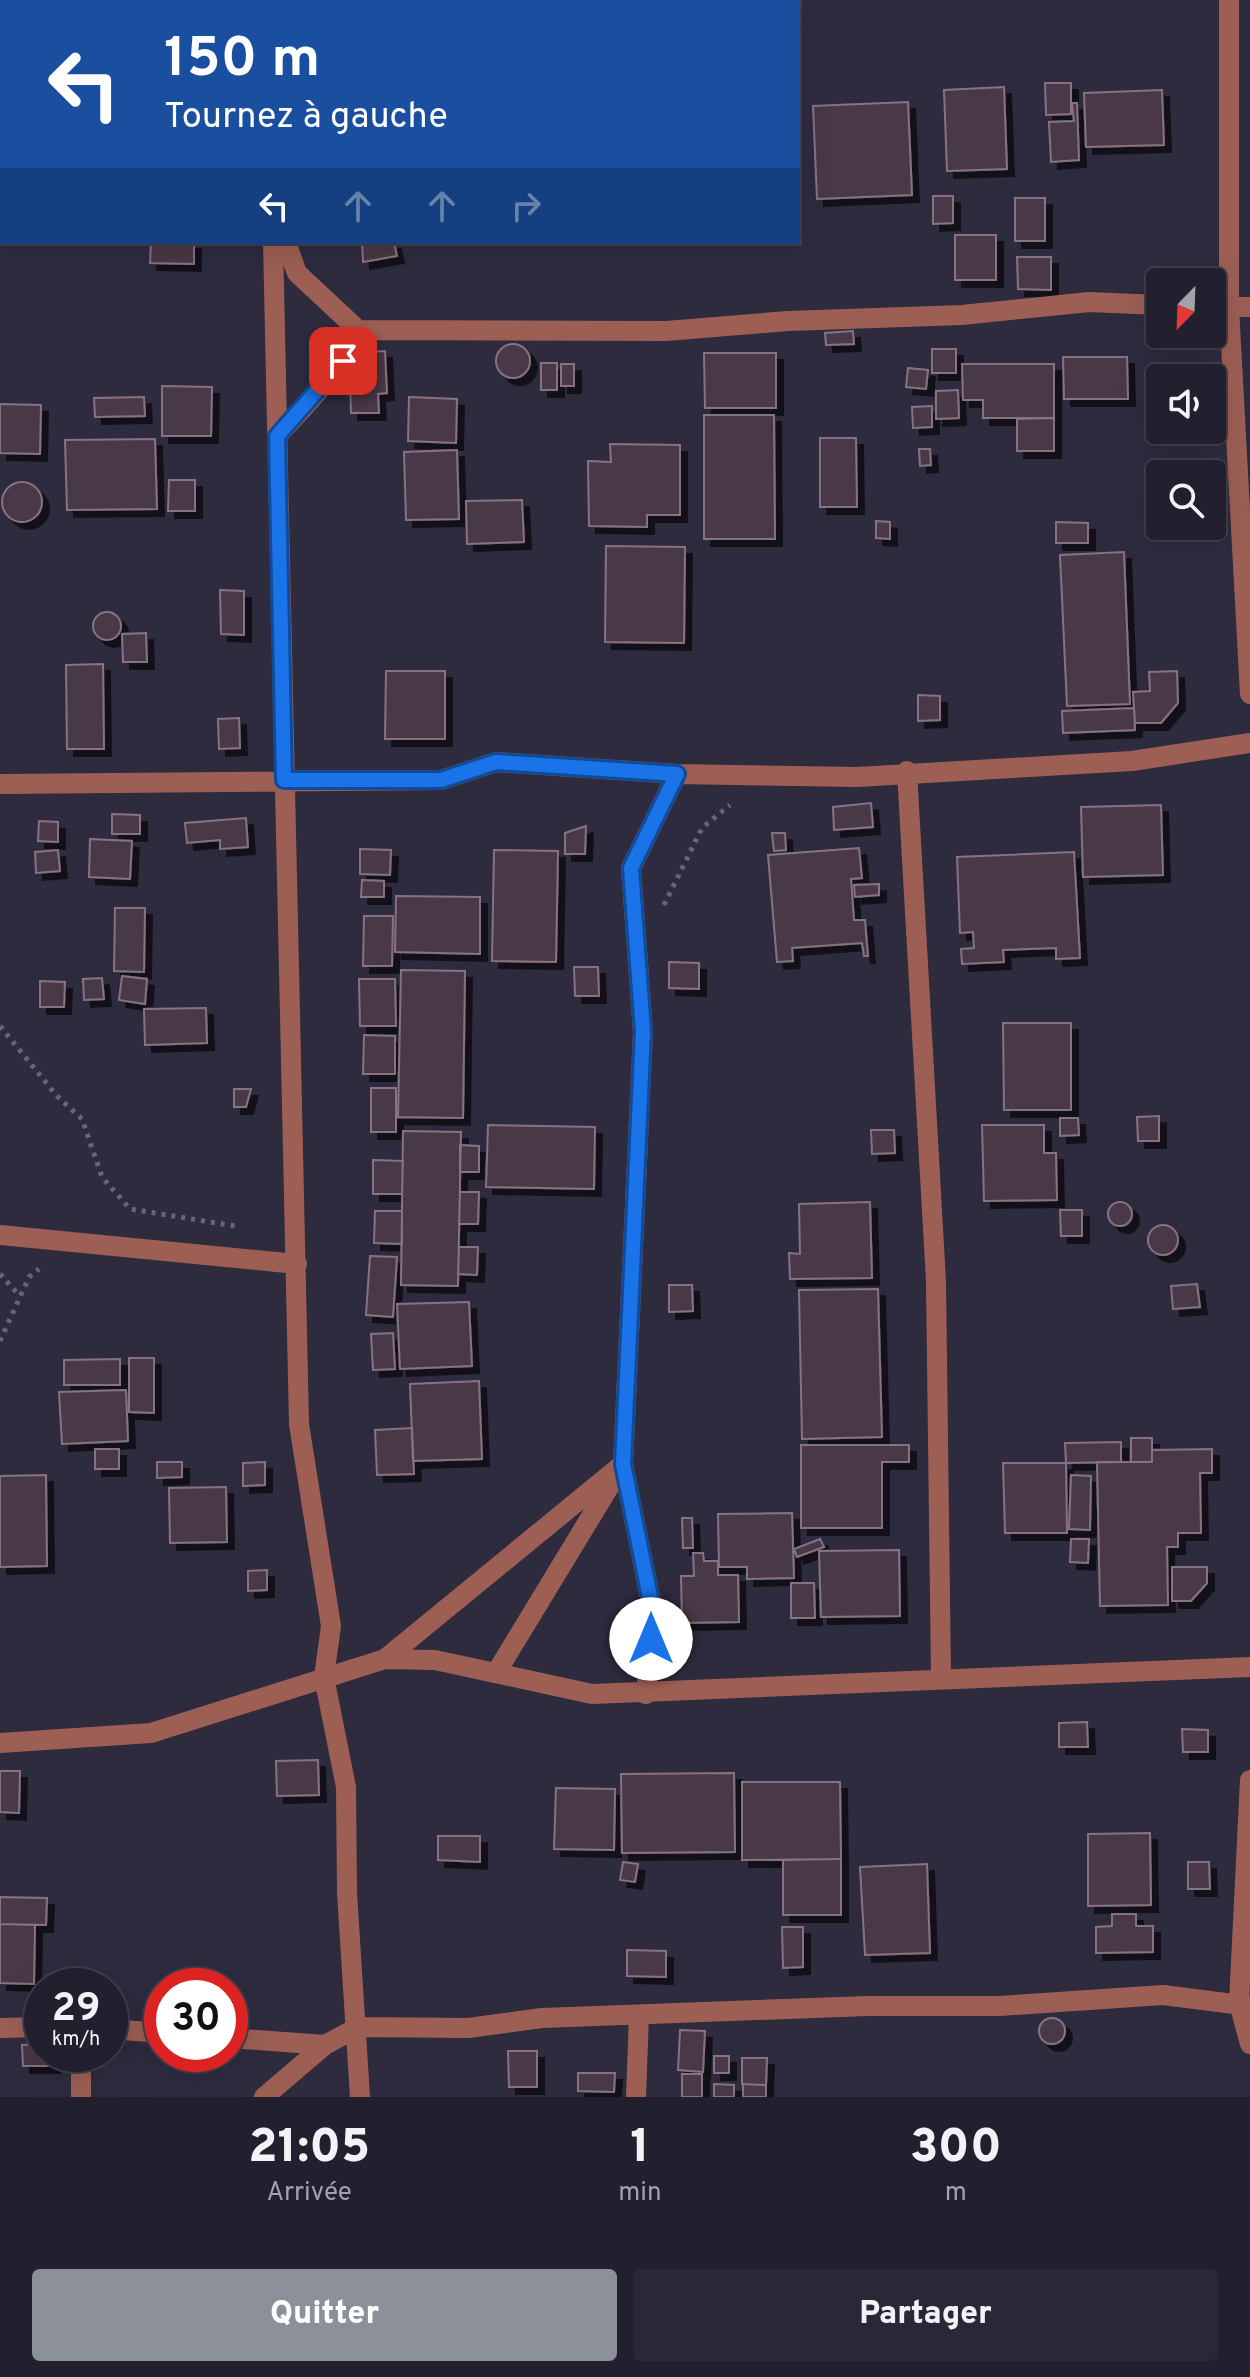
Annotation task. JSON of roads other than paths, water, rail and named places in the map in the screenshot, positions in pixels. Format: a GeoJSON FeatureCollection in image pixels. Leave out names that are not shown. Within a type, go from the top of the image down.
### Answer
{"type":"FeatureCollection","features":[{"type":"Feature","properties":{"kind":"street"},"geometry":{"type":"LineString","coordinates":[[1221,268],[1229,0]]}},
{"type":"Feature","properties":{"kind":"street"},"geometry":{"type":"LineString","coordinates":[[273,244],[299,1424],[331,1626],[324,1677],[346,1787],[347,1893],[358,2027],[360,2097]]}},
{"type":"Feature","properties":{"kind":"street"},"geometry":{"type":"LineString","coordinates":[[287,244],[297,273],[358,330],[666,331],[788,321],[962,315],[1089,302],[1146,304]]}},
{"type":"Feature","properties":{"kind":"street"},"geometry":{"type":"LineString","coordinates":[[1226,307],[1250,307]]}},
{"type":"Feature","properties":{"kind":"street"},"geometry":{"type":"LineString","coordinates":[[277,436],[326,385],[343,361],[358,330]]}},
{"type":"Feature","properties":{"kind":"street"},"geometry":{"type":"LineString","coordinates":[[1223,348],[1250,694]]}},
{"type":"Feature","properties":{"kind":"street"},"geometry":{"type":"LineString","coordinates":[[0,784],[441,780],[496,762],[677,774],[857,777],[907,771],[1132,761],[1250,743]]}},
{"type":"Feature","properties":{"kind":"street"},"geometry":{"type":"LineString","coordinates":[[907,771],[936,1281],[941,1678]]}},
{"type":"Feature","properties":{"kind":"street"},"geometry":{"type":"LineString","coordinates":[[646,1694],[653,1612],[623,1464],[643,1032],[631,868],[677,774]]}},
{"type":"Feature","properties":{"kind":"street"},"geometry":{"type":"LineString","coordinates":[[0,1235],[297,1264]]}},
{"type":"Feature","properties":{"kind":"street"},"geometry":{"type":"LineString","coordinates":[[385,1659],[623,1464]]}},
{"type":"Feature","properties":{"kind":"street"},"geometry":{"type":"LineString","coordinates":[[496,1673],[623,1464]]}},
{"type":"Feature","properties":{"kind":"street"},"geometry":{"type":"LineString","coordinates":[[0,1743],[151,1733],[385,1659],[435,1660],[592,1694],[1250,1667]]}},
{"type":"Feature","properties":{"kind":"street"},"geometry":{"type":"LineString","coordinates":[[1250,1780],[1245,2004],[1250,2044]]}},
{"type":"Feature","properties":{"kind":"street"},"geometry":{"type":"LineString","coordinates":[[264,2097],[325,2045],[358,2027],[468,2028],[542,2018],[867,2006],[999,2006],[1163,1995],[1245,2004]]}},
{"type":"Feature","properties":{"kind":"street"},"geometry":{"type":"LineString","coordinates":[[636,2097],[639,2015]]}},
{"type":"Feature","properties":{"kind":"street"},"geometry":{"type":"LineString","coordinates":[[0,2028],[24,2027]]}},
{"type":"Feature","properties":{"kind":"street"},"geometry":{"type":"LineString","coordinates":[[248,2039],[325,2045]]}},
{"type":"Feature","properties":{"kind":"street"},"geometry":{"type":"LineString","coordinates":[[81,2072],[81,2097]]}}]}
